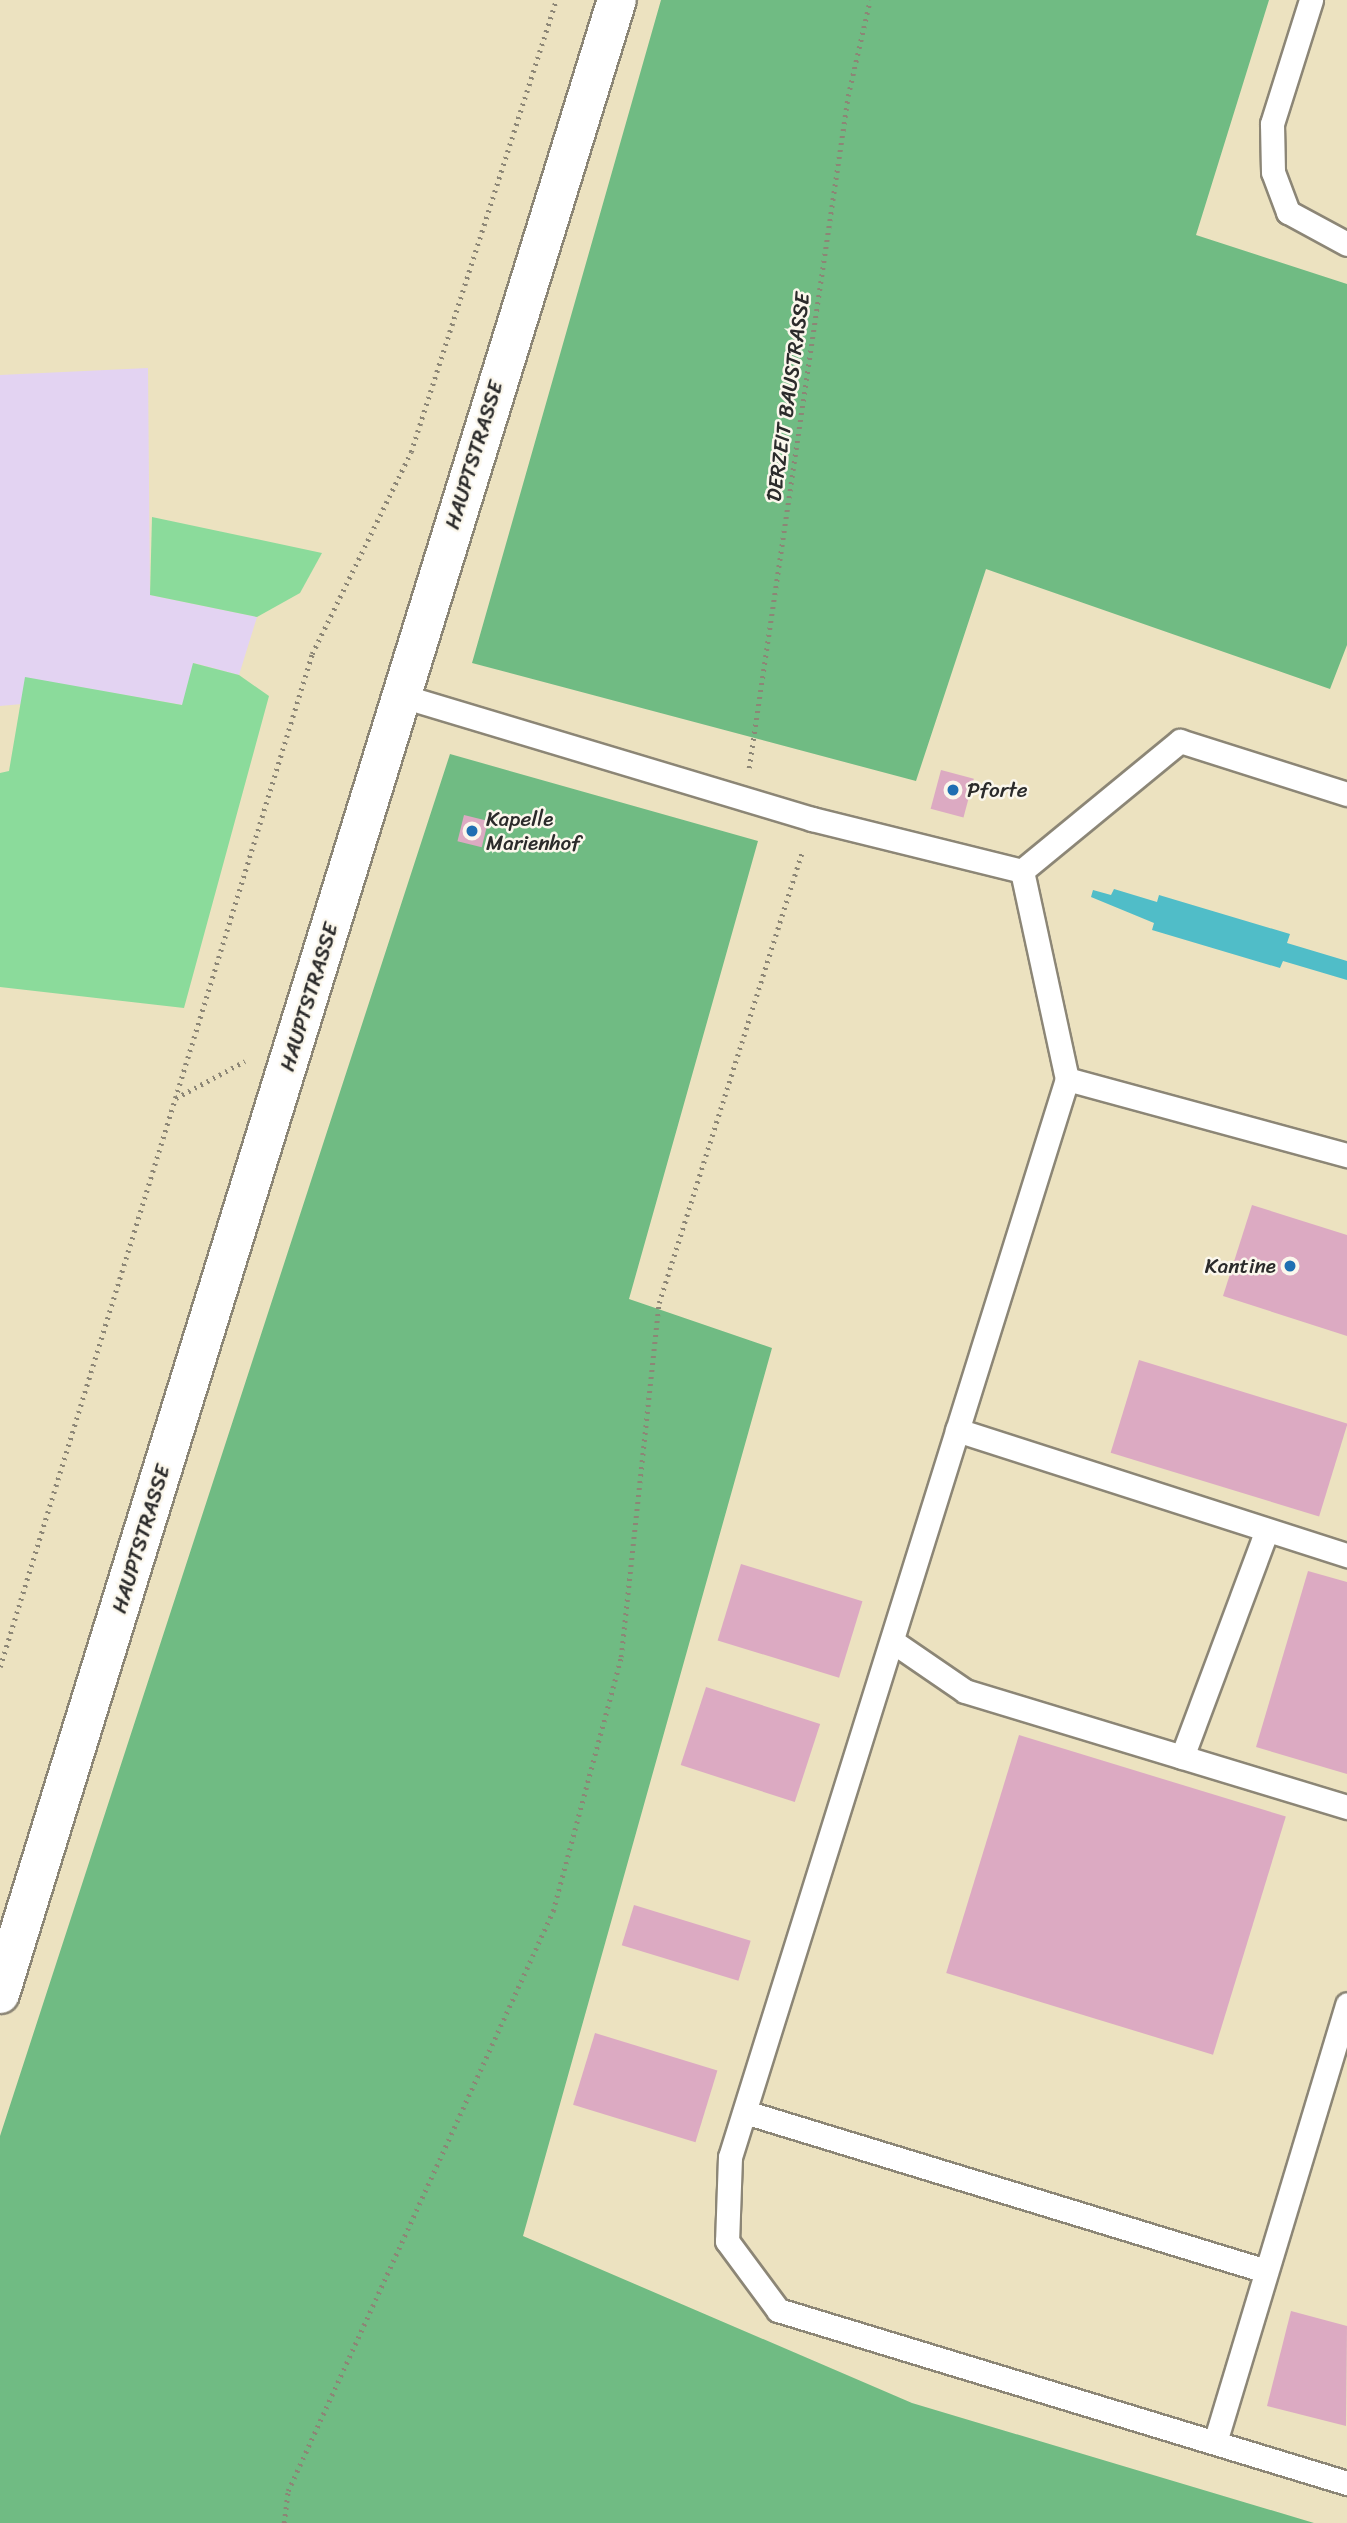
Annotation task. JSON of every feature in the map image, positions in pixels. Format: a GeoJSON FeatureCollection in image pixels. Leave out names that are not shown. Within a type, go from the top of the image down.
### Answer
{"type":"FeatureCollection","features":[{"type":"Feature","properties":{"kind":"main road","name":"HAUPTSTRASSE"},"geometry":{"type":"LineString","coordinates":[[0,1994],[298,1033],[399,695],[617,0]]}},
{"type":"Feature","properties":{"kind":"lane"},"geometry":{"type":"LineString","coordinates":[[1311,0],[1272,124],[1273,172],[1288,212],[1347,244]]}},
{"type":"Feature","properties":{"kind":"lane"},"geometry":{"type":"LineString","coordinates":[[399,695],[744,800],[1022,871]]}},
{"type":"Feature","properties":{"kind":"lane"},"geometry":{"type":"LineString","coordinates":[[1022,871],[1180,741],[1347,794]]}},
{"type":"Feature","properties":{"kind":"lane"},"geometry":{"type":"LineString","coordinates":[[1022,871],[1067,1079],[730,2157],[727,2241],[778,2311],[1216,2439],[1347,2483]]}},
{"type":"Feature","properties":{"kind":"lane"},"geometry":{"type":"LineString","coordinates":[[1067,1079],[1347,1155]]}},
{"type":"Feature","properties":{"kind":"lane"},"geometry":{"type":"LineString","coordinates":[[957,1430],[1347,1555]]}},
{"type":"Feature","properties":{"kind":"lane"},"geometry":{"type":"LineString","coordinates":[[1182,1757],[1267,1530]]}},
{"type":"Feature","properties":{"kind":"lane"},"geometry":{"type":"LineString","coordinates":[[892,1640],[965,1691],[1347,1807]]}},
{"type":"Feature","properties":{"kind":"lane"},"geometry":{"type":"LineString","coordinates":[[1216,2439],[1347,2004]]}},
{"type":"Feature","properties":{"kind":"lane"},"geometry":{"type":"LineString","coordinates":[[745,2112],[1266,2271]]}},
{"type":"Feature","properties":{"kind":"path"},"geometry":{"type":"LineString","coordinates":[[0,1667],[312,654],[411,452],[556,0]]}},
{"type":"Feature","properties":{"kind":"path","name":"DERZEIT BAUSTRASSE"},"geometry":{"type":"LineString","coordinates":[[744,800],[848,96],[870,0]]}},
{"type":"Feature","properties":{"kind":"path"},"geometry":{"type":"LineString","coordinates":[[284,2523],[288,2491],[552,1911],[621,1657],[659,1303],[812,819]]}},
{"type":"Feature","properties":{"kind":"path"},"geometry":{"type":"LineString","coordinates":[[176,1098],[298,1033]]}},
{"type":"Feature","properties":{"kind":"shaded area"},"geometry":{"type":"Polygon","coordinates":[[[148,368],[150,595],[257,617],[239,675],[194,663],[183,705],[26,678],[22,704],[0,706],[0,375],[148,368]]]}},
{"type":"Feature","properties":{"kind":"green space"},"geometry":{"type":"Polygon","coordinates":[[[661,0],[1269,0],[1196,235],[1347,284],[1347,645],[1330,689],[986,569],[916,781],[472,663],[661,0]]]}},
{"type":"Feature","properties":{"kind":"green space"},"geometry":{"type":"Polygon","coordinates":[[[152,517],[322,553],[300,593],[257,617],[150,595],[152,517]]]}},
{"type":"Feature","properties":{"kind":"green space"},"geometry":{"type":"Polygon","coordinates":[[[193,663],[239,675],[269,696],[184,1008],[0,987],[0,773],[9,771],[25,677],[182,705],[193,663]]]}},
{"type":"Feature","properties":{"kind":"green space"},"geometry":{"type":"Polygon","coordinates":[[[450,754],[758,841],[629,1299],[772,1348],[523,2236],[912,2403],[1314,2523],[0,2523],[0,2136],[450,754]]]}},
{"type":"Feature","properties":{"kind":"water"},"geometry":{"type":"Polygon","coordinates":[[[1114,889],[1157,902],[1159,895],[1290,934],[1287,943],[1347,961],[1347,980],[1283,961],[1280,968],[1152,930],[1154,923],[1091,897],[1093,890],[1111,895],[1114,889]]]}},
{"type":"Feature","properties":{"kind":"building","name":"Pforte"},"geometry":{"type":"Polygon","coordinates":[[[941,770],[974,779],[963,817],[931,809],[941,770]]]}},
{"type":"Feature","properties":{"kind":"building","name":"Kapelle Marienhof"},"geometry":{"type":"Polygon","coordinates":[[[464,815],[488,821],[482,847],[457,841],[464,815]]]}},
{"type":"Feature","properties":{"kind":"building","name":"Kantine"},"geometry":{"type":"Polygon","coordinates":[[[1252,1205],[1347,1235],[1347,1336],[1223,1296],[1252,1205]]]}},
{"type":"Feature","properties":{"kind":"building"},"geometry":{"type":"Polygon","coordinates":[[[1139,1360],[1347,1424],[1319,1516],[1111,1453],[1139,1360]]]}},
{"type":"Feature","properties":{"kind":"building"},"geometry":{"type":"Polygon","coordinates":[[[741,1564],[862,1601],[839,1678],[718,1641],[741,1564]]]}},
{"type":"Feature","properties":{"kind":"building"},"geometry":{"type":"Polygon","coordinates":[[[1308,1571],[1347,1582],[1347,1774],[1256,1747],[1308,1571]]]}},
{"type":"Feature","properties":{"kind":"building"},"geometry":{"type":"Polygon","coordinates":[[[706,1687],[820,1724],[795,1802],[681,1765],[706,1687]]]}},
{"type":"Feature","properties":{"kind":"building"},"geometry":{"type":"Polygon","coordinates":[[[1019,1735],[1286,1817],[1213,2055],[946,1973],[1019,1735]]]}},
{"type":"Feature","properties":{"kind":"building"},"geometry":{"type":"Polygon","coordinates":[[[634,1905],[751,1941],[738,1981],[622,1945],[634,1905]]]}},
{"type":"Feature","properties":{"kind":"building"},"geometry":{"type":"Polygon","coordinates":[[[595,2033],[717,2070],[695,2142],[573,2105],[595,2033]]]}},
{"type":"Feature","properties":{"kind":"building"},"geometry":{"type":"Polygon","coordinates":[[[1291,2311],[1347,2326],[1346,2426],[1267,2406],[1291,2311]]]}},
{"type":"Feature","properties":{"kind":"place","name":"Pforte"},"geometry":{"type":"Point","coordinates":[953,790]}},
{"type":"Feature","properties":{"kind":"place","name":"Kapelle Marienhof"},"geometry":{"type":"Point","coordinates":[472,831]}},
{"type":"Feature","properties":{"kind":"place","name":"Kantine"},"geometry":{"type":"Point","coordinates":[1290,1266]}}]}
